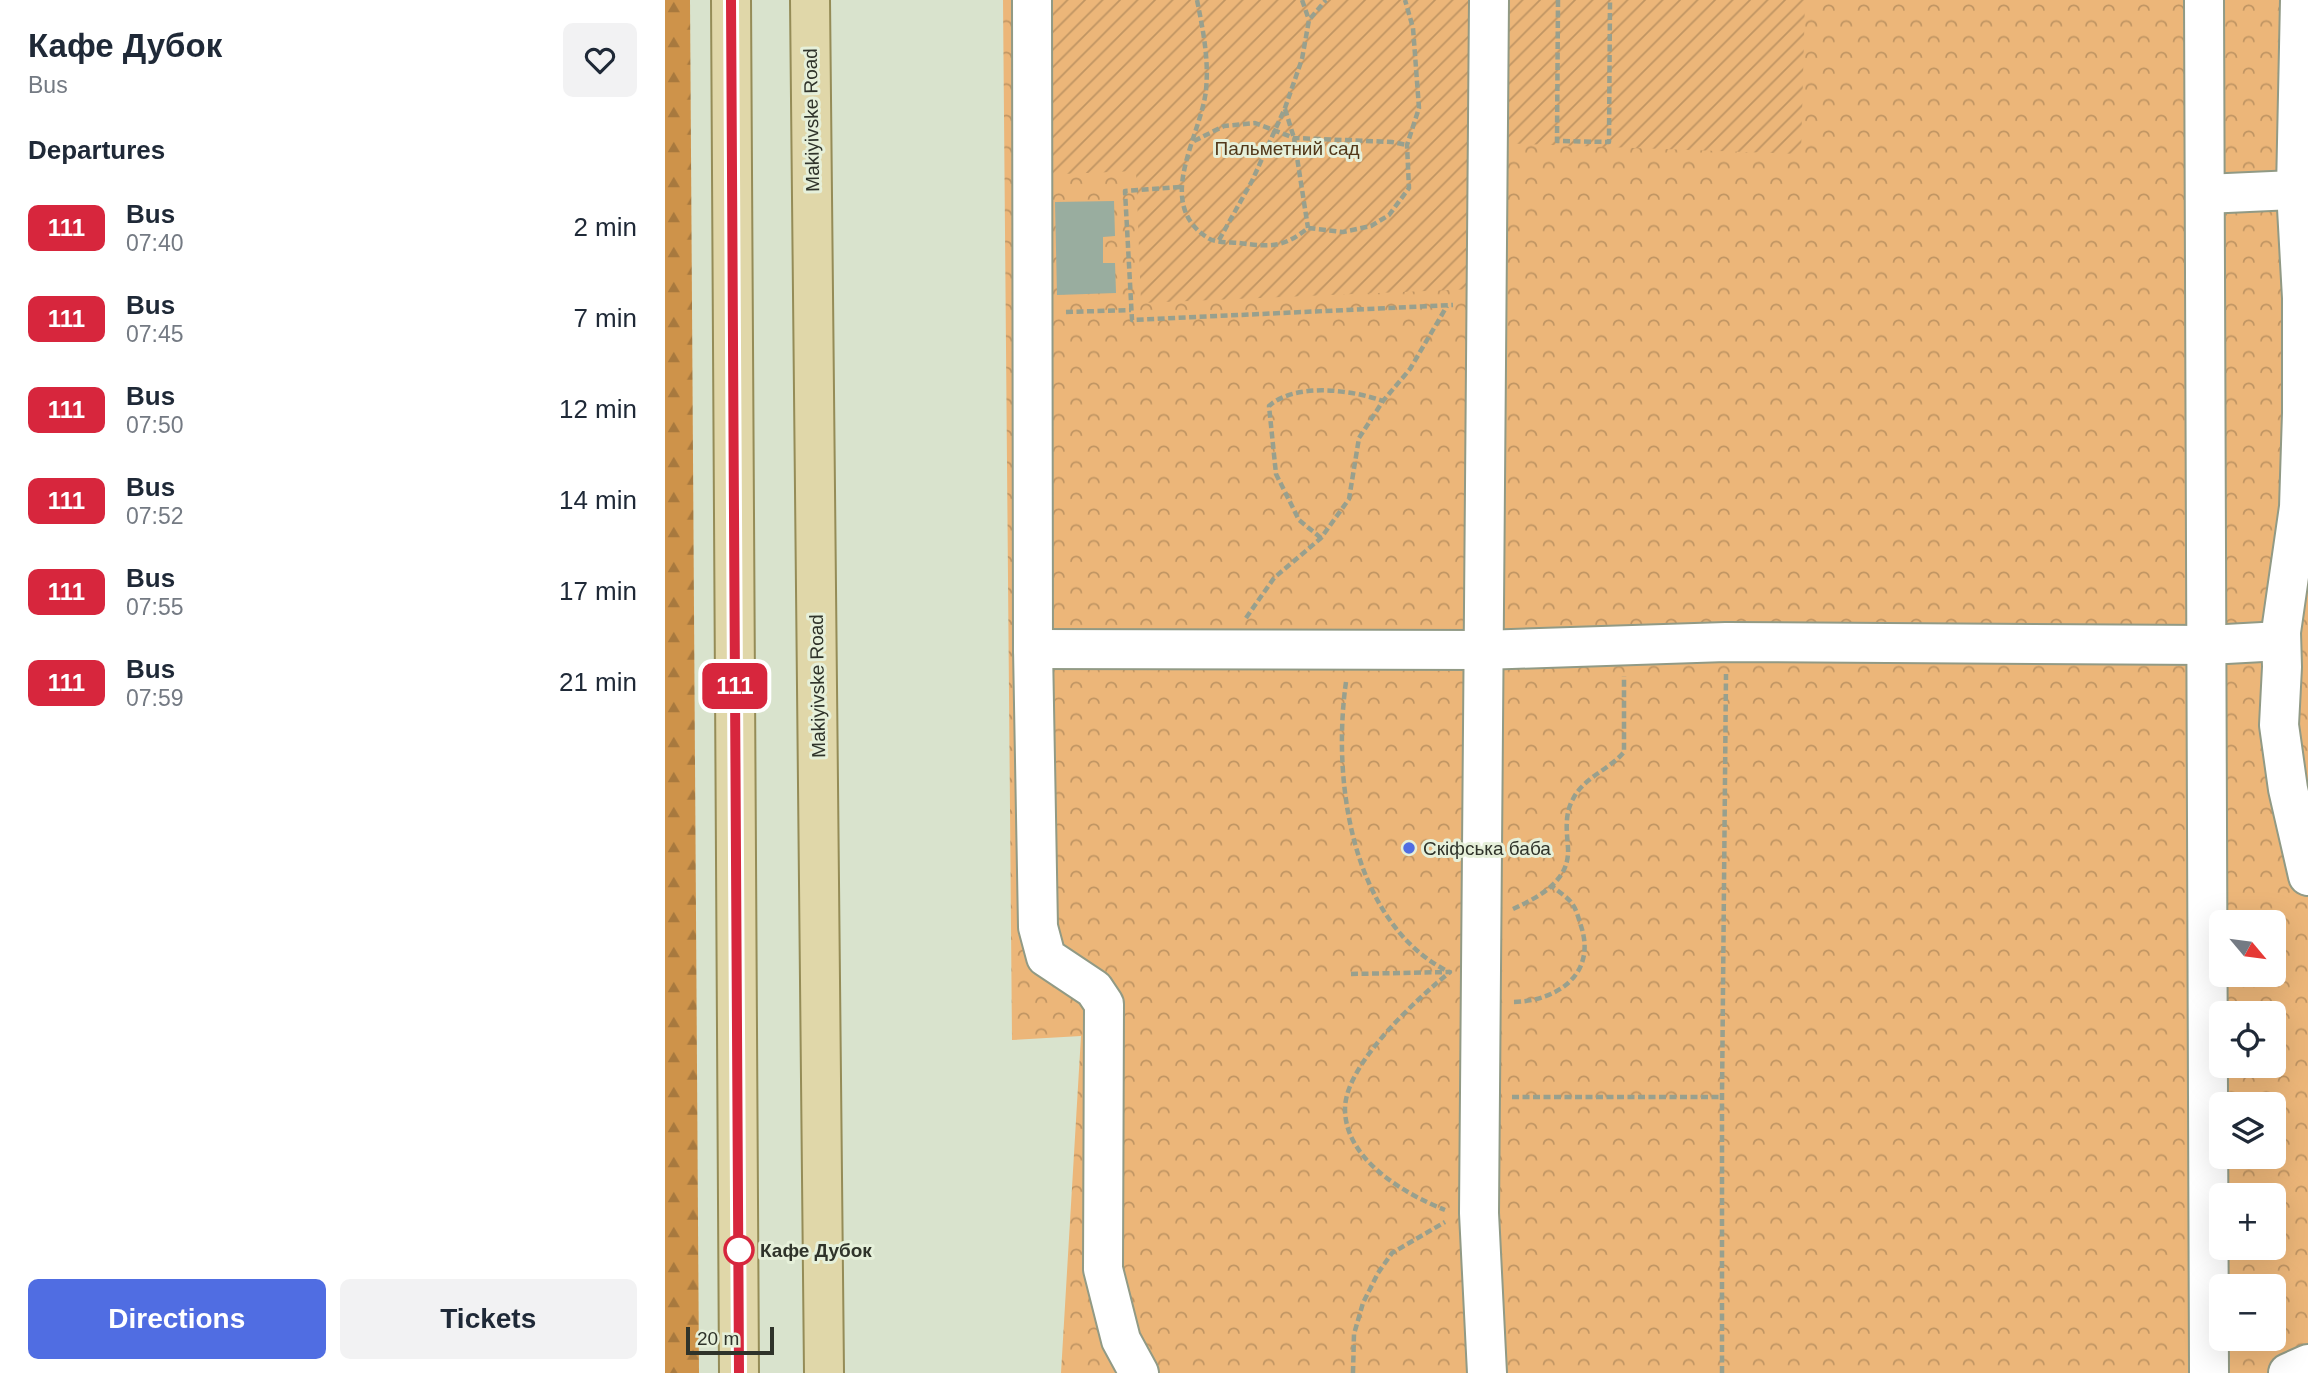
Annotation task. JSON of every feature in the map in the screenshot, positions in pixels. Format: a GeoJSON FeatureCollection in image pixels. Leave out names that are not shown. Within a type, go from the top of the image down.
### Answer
{"type":"FeatureCollection","features":[{"type":"Feature","properties":{"kind":"main road"},"geometry":{"type":"LineString","coordinates":[[731,0],[739,1373]]}},
{"type":"Feature","properties":{"kind":"main road","name":"Makiyivske Road"},"geometry":{"type":"LineString","coordinates":[[810,0],[824,1373]]}},
{"type":"Feature","properties":{"kind":"street"},"geometry":{"type":"LineString","coordinates":[[1032,0],[1033,649],[1038,927],[1046,957],[1094,989],[1104,1004],[1103,1269],[1121,1340],[1139,1373]]}},
{"type":"Feature","properties":{"kind":"street"},"geometry":{"type":"LineString","coordinates":[[1486,1373],[1470,1213],[1479,1097],[1470,982],[1482,909],[1489,0]]}},
{"type":"Feature","properties":{"kind":"street"},"geometry":{"type":"LineString","coordinates":[[2204,0],[2209,1373]]}},
{"type":"Feature","properties":{"kind":"street"},"geometry":{"type":"LineString","coordinates":[[2300,0],[2296,190],[2302,298],[2299,508],[2281,641],[2279,725],[2288,789],[2308,876]]}},
{"type":"Feature","properties":{"kind":"street"},"geometry":{"type":"LineString","coordinates":[[2205,194],[2296,190]]}},
{"type":"Feature","properties":{"kind":"street"},"geometry":{"type":"LineString","coordinates":[[1033,649],[1482,650],[1726,642],[2208,645],[2281,641]]}},
{"type":"Feature","properties":{"kind":"street"},"geometry":{"type":"LineString","coordinates":[[2288,1373],[2308,1364]]}},
{"type":"Feature","properties":{"kind":"path"},"geometry":{"type":"LineString","coordinates":[[1197,0],[1207,54],[1206,92],[1180,187],[1187,218],[1209,239],[1262,246],[1289,243],[1308,228],[1343,232],[1371,226],[1389,215],[1409,188],[1407,145],[1419,108],[1413,28],[1405,0]]}},
{"type":"Feature","properties":{"kind":"path"},"geometry":{"type":"LineString","coordinates":[[1219,241],[1252,181],[1285,108],[1302,59],[1309,20],[1302,0]]}},
{"type":"Feature","properties":{"kind":"path"},"geometry":{"type":"LineString","coordinates":[[1309,20],[1326,0]]}},
{"type":"Feature","properties":{"kind":"path"},"geometry":{"type":"LineString","coordinates":[[1558,0],[1557,142],[1609,142],[1610,0]]}},
{"type":"Feature","properties":{"kind":"path"},"geometry":{"type":"LineString","coordinates":[[1285,108],[1294,138],[1308,228]]}},
{"type":"Feature","properties":{"kind":"path"},"geometry":{"type":"LineString","coordinates":[[1194,141],[1224,126],[1255,123],[1294,138],[1407,145]]}},
{"type":"Feature","properties":{"kind":"path"},"geometry":{"type":"LineString","coordinates":[[1180,187],[1125,191],[1132,320],[1485,304]]}},
{"type":"Feature","properties":{"kind":"path"},"geometry":{"type":"LineString","coordinates":[[1230,650],[1247,614],[1273,578],[1321,538],[1349,499],[1359,438],[1383,401],[1410,369],[1447,305]]}},
{"type":"Feature","properties":{"kind":"path"},"geometry":{"type":"LineString","coordinates":[[1034,313],[1131,310]]}},
{"type":"Feature","properties":{"kind":"path"},"geometry":{"type":"LineString","coordinates":[[1321,538],[1299,520],[1276,474],[1269,406],[1279,397],[1334,391],[1358,392],[1383,401]]}},
{"type":"Feature","properties":{"kind":"path"},"geometry":{"type":"LineString","coordinates":[[1722,1373],[1726,642]]}},
{"type":"Feature","properties":{"kind":"path"},"geometry":{"type":"LineString","coordinates":[[1482,909],[1508,911],[1537,898],[1553,887],[1569,852],[1566,825],[1572,800],[1592,776],[1614,764],[1625,752],[1623,684],[1628,644]]}},
{"type":"Feature","properties":{"kind":"path"},"geometry":{"type":"LineString","coordinates":[[1350,650],[1342,731],[1350,822],[1360,862],[1378,902],[1402,935],[1430,962],[1470,982],[1535,1001],[1556,993],[1578,972],[1583,955],[1583,932],[1573,905],[1553,887]]}},
{"type":"Feature","properties":{"kind":"path"},"geometry":{"type":"LineString","coordinates":[[1351,974],[1470,982]]}},
{"type":"Feature","properties":{"kind":"path"},"geometry":{"type":"LineString","coordinates":[[1470,982],[1419,997],[1372,1051],[1352,1083],[1345,1109],[1351,1137],[1371,1164],[1394,1184],[1424,1201],[1470,1213]]}},
{"type":"Feature","properties":{"kind":"path"},"geometry":{"type":"LineString","coordinates":[[1479,1097],[1722,1097]]}},
{"type":"Feature","properties":{"kind":"path"},"geometry":{"type":"LineString","coordinates":[[1353,1373],[1354,1334],[1363,1303],[1392,1253],[1417,1237],[1470,1213]]}},
{"type":"Feature","properties":{"kind":"green space"},"geometry":{"type":"Polygon","coordinates":[[[665,0],[690,0],[699,1373],[665,1373],[665,0]]]}},
{"type":"Feature","properties":{"kind":"green space"},"geometry":{"type":"Polygon","coordinates":[[[1003,0],[2308,0],[2308,1373],[1061,1373],[1081,1036],[1012,1040],[1003,0]]]}},
{"type":"Feature","properties":{"kind":"green space","name":"Пальметний сад"},"geometry":{"type":"Polygon","coordinates":[[[1039,0],[1476,0],[1474,289],[1141,303],[1136,171],[1037,175],[1039,0]]]}},
{"type":"Feature","properties":{"kind":"green space"},"geometry":{"type":"Polygon","coordinates":[[[1501,0],[1805,0],[1801,154],[1497,143],[1501,0]]]}},
{"type":"Feature","properties":{"kind":"building"},"geometry":{"type":"Polygon","coordinates":[[[1114,201],[1115,236],[1103,237],[1103,263],[1115,263],[1116,293],[1057,295],[1055,202],[1114,201]]]}},
{"type":"Feature","properties":{"kind":"bus line","name":"111"},"geometry":{"type":"LineString","coordinates":[[731,0],[739,1373]]}},
{"type":"Feature","properties":{"kind":"place","name":"Скіфська баба"},"geometry":{"type":"Point","coordinates":[1409,848]}},
{"type":"Feature","properties":{"kind":"place","name":"Кафе Дубок"},"geometry":{"type":"Point","coordinates":[739,1250]}}]}
